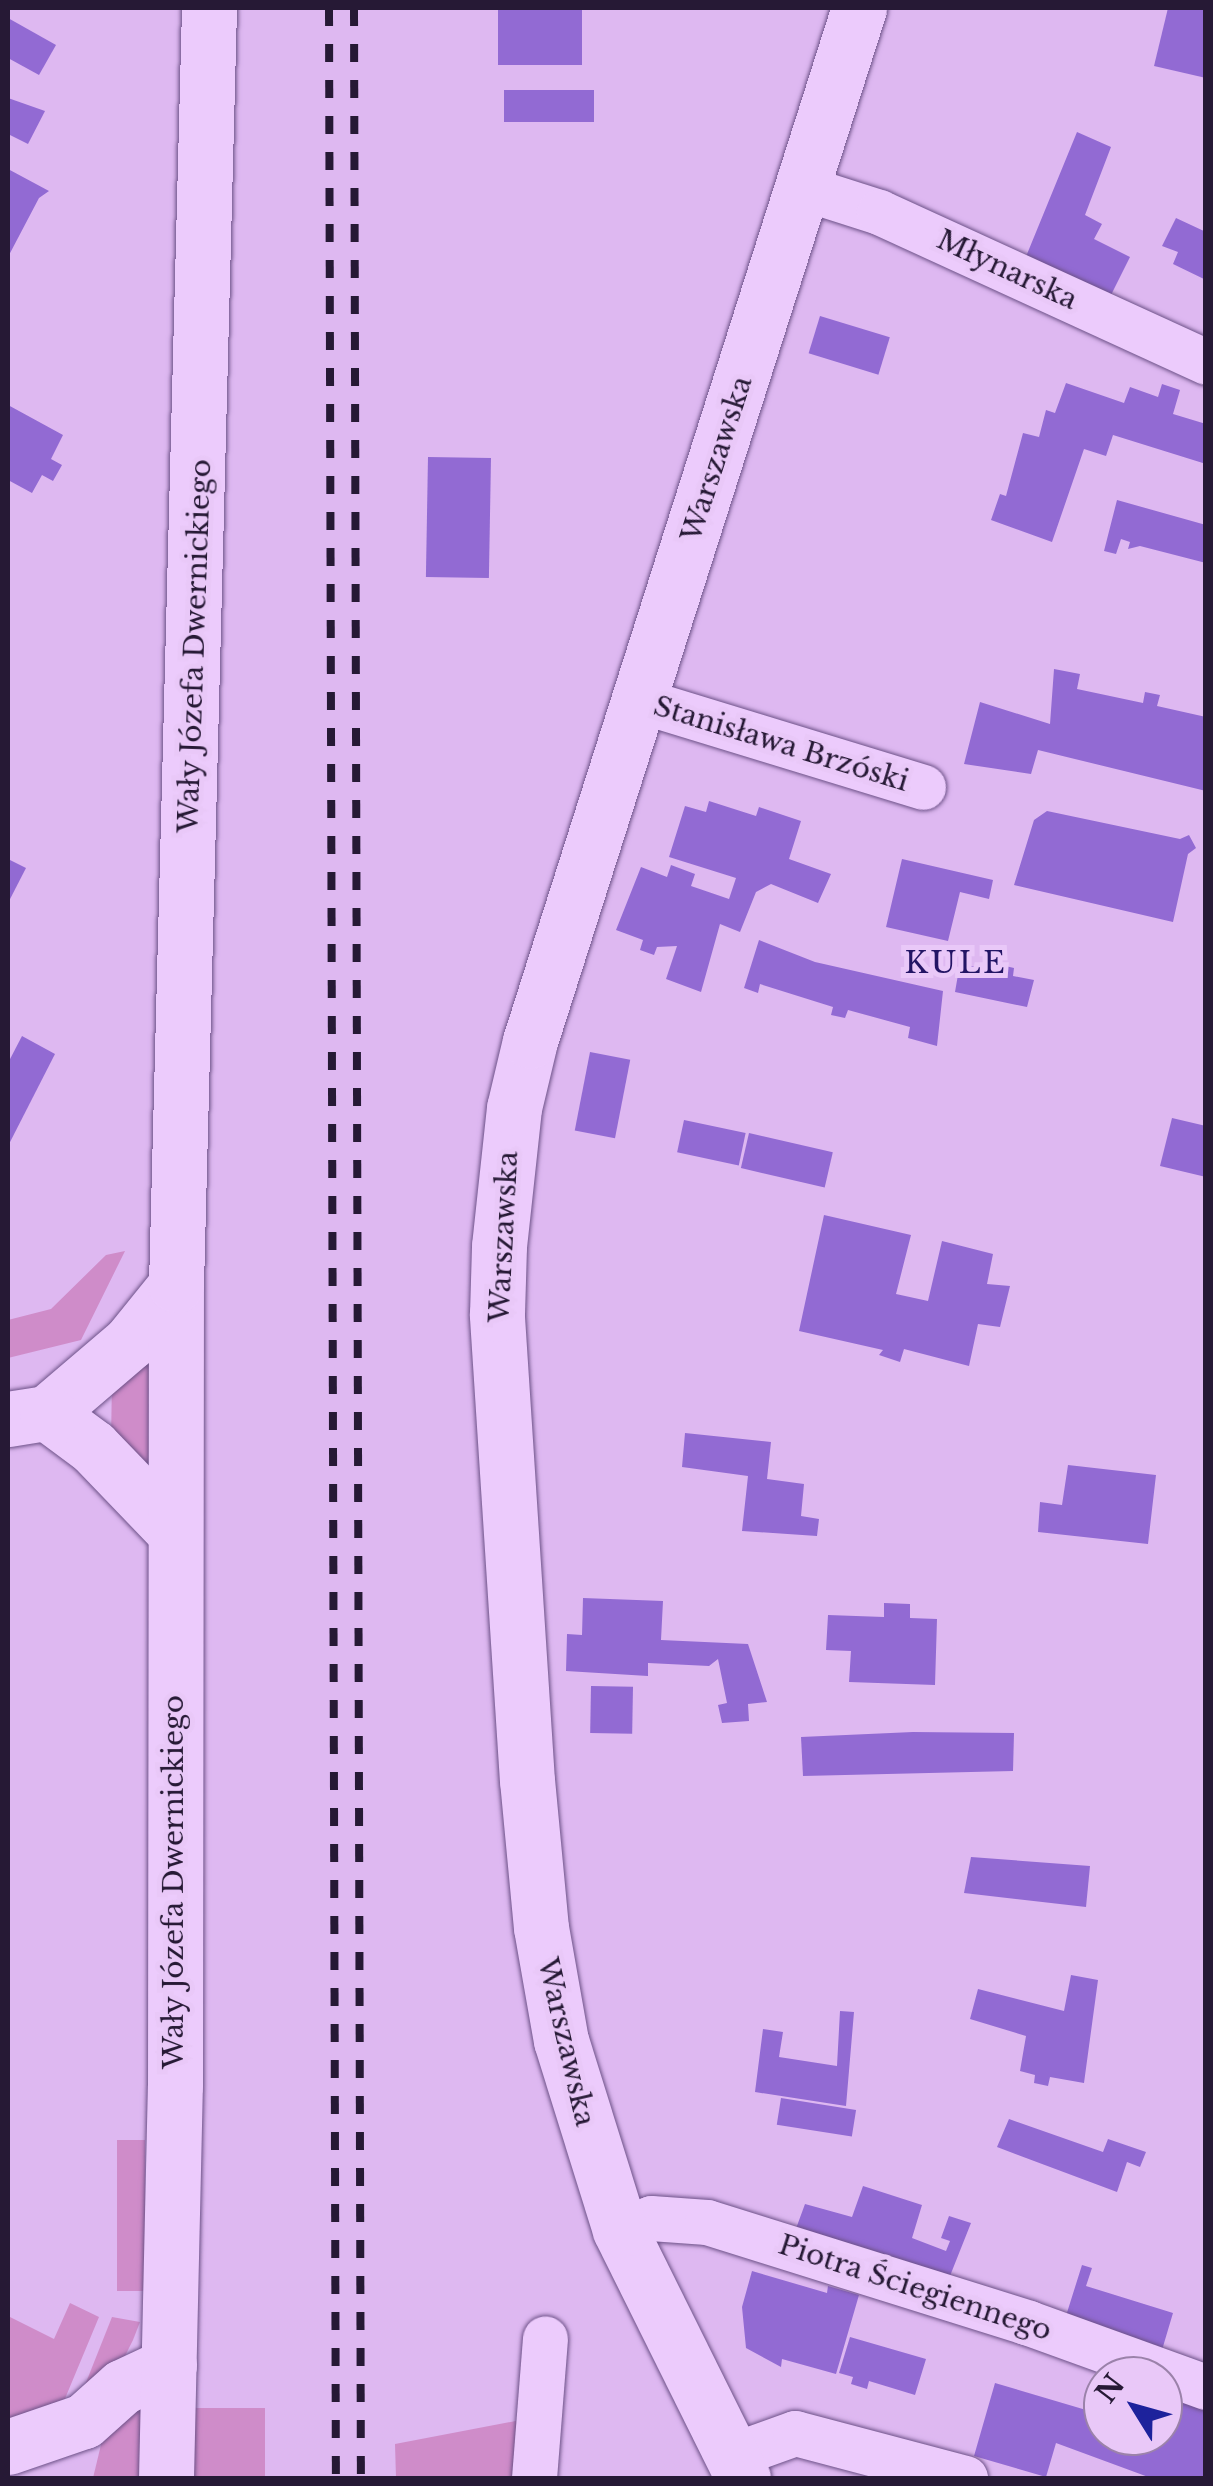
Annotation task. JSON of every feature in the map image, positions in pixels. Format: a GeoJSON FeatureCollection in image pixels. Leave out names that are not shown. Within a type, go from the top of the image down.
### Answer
{"type":"FeatureCollection","features":[{"type":"Feature","properties":{"kind":"street","name":"Wały Józefa Dwernickiego"},"geometry":{"type":"LineString","coordinates":[[166,2478],[176,1286],[208,8]]}},
{"type":"Feature","properties":{"kind":"street","name":"Warszawska"},"geometry":{"type":"LineString","coordinates":[[737,2467],[620,2230],[561,2041],[541,1928],[497,1314],[504,1176],[522,1075],[859,8]]}},
{"type":"Feature","properties":{"kind":"street","name":"Młynarska"},"geometry":{"type":"LineString","coordinates":[[804,188],[879,212],[1206,362]]}},
{"type":"Feature","properties":{"kind":"street","name":"Stanisława Brzóski"},"geometry":{"type":"LineString","coordinates":[[639,700],[923,787]]}},
{"type":"Feature","properties":{"kind":"street"},"geometry":{"type":"LineString","coordinates":[[172,1530],[93,1447],[27,1416],[130,1342],[176,1286]]}},
{"type":"Feature","properties":{"kind":"street","name":"Piotra Ściegiennego"},"geometry":{"type":"LineString","coordinates":[[620,2230],[651,2218],[707,2222],[1029,2323],[1206,2387]]}},
{"type":"Feature","properties":{"kind":"street"},"geometry":{"type":"LineString","coordinates":[[534,2478],[546,2338]]}},
{"type":"Feature","properties":{"kind":"street"},"geometry":{"type":"LineString","coordinates":[[8,2447],[84,2421],[122,2387],[169,2365]]}},
{"type":"Feature","properties":{"kind":"street"},"geometry":{"type":"LineString","coordinates":[[737,2467],[795,2433],[964,2478]]}},
{"type":"Feature","properties":{"kind":"shaded area"},"geometry":{"type":"Polygon","coordinates":[[[125,1251],[81,1340],[8,1358],[8,1320],[51,1309],[106,1255],[125,1251]]]}},
{"type":"Feature","properties":{"kind":"shaded area"},"geometry":{"type":"Polygon","coordinates":[[[157,1328],[155,1493],[111,1441],[112,1380],[157,1328]]]}},
{"type":"Feature","properties":{"kind":"shaded area"},"geometry":{"type":"Polygon","coordinates":[[[117,2140],[145,2140],[145,2291],[117,2291],[117,2140]]]}},
{"type":"Feature","properties":{"kind":"shaded area"},"geometry":{"type":"Polygon","coordinates":[[[70,2303],[99,2317],[59,2413],[8,2423],[8,2316],[54,2339],[70,2303]]]}},
{"type":"Feature","properties":{"kind":"shaded area"},"geometry":{"type":"Polygon","coordinates":[[[112,2317],[140,2322],[123,2360],[85,2385],[112,2317]]]}},
{"type":"Feature","properties":{"kind":"shaded area"},"geometry":{"type":"Polygon","coordinates":[[[141,2392],[145,2478],[93,2478],[106,2424],[141,2392]]]}},
{"type":"Feature","properties":{"kind":"shaded area"},"geometry":{"type":"Polygon","coordinates":[[[189,2408],[265,2408],[265,2478],[189,2478],[189,2408]]]}},
{"type":"Feature","properties":{"kind":"shaded area"},"geometry":{"type":"Polygon","coordinates":[[[531,2418],[529,2478],[396,2478],[395,2444],[531,2418]]]}},
{"type":"Feature","properties":{"kind":"building"},"geometry":{"type":"Polygon","coordinates":[[[498,8],[582,8],[582,65],[498,65],[498,8]]]}},
{"type":"Feature","properties":{"kind":"building"},"geometry":{"type":"Polygon","coordinates":[[[1168,8],[1206,8],[1206,78],[1154,66],[1168,8]]]}},
{"type":"Feature","properties":{"kind":"building"},"geometry":{"type":"Polygon","coordinates":[[[8,18],[56,45],[39,75],[8,58],[8,18]]]}},
{"type":"Feature","properties":{"kind":"building"},"geometry":{"type":"Polygon","coordinates":[[[504,90],[594,90],[594,122],[504,122],[504,90]]]}},
{"type":"Feature","properties":{"kind":"building"},"geometry":{"type":"Polygon","coordinates":[[[8,98],[45,111],[28,144],[8,134],[8,98]]]}},
{"type":"Feature","properties":{"kind":"building"},"geometry":{"type":"Polygon","coordinates":[[[1077,132],[1111,147],[1085,215],[1102,224],[1094,239],[1130,257],[1109,299],[1025,259],[1077,132]]]}},
{"type":"Feature","properties":{"kind":"building"},"geometry":{"type":"Polygon","coordinates":[[[8,169],[49,191],[39,198],[8,257],[8,169]]]}},
{"type":"Feature","properties":{"kind":"building"},"geometry":{"type":"Polygon","coordinates":[[[1176,218],[1206,232],[1206,280],[1173,264],[1178,252],[1162,246],[1176,218]]]}},
{"type":"Feature","properties":{"kind":"building"},"geometry":{"type":"Polygon","coordinates":[[[820,316],[890,337],[878,375],[809,353],[820,316]]]}},
{"type":"Feature","properties":{"kind":"building"},"geometry":{"type":"Polygon","coordinates":[[[1066,383],[1124,403],[1130,387],[1158,397],[1162,384],[1180,390],[1173,414],[1206,424],[1206,464],[1113,435],[1106,456],[1084,449],[1052,542],[991,520],[1000,494],[1006,496],[1023,433],[1039,437],[1046,410],[1055,413],[1066,383]]]}},
{"type":"Feature","properties":{"kind":"building"},"geometry":{"type":"Polygon","coordinates":[[[8,405],[63,435],[51,459],[62,465],[53,481],[42,475],[32,493],[8,480],[8,405]]]}},
{"type":"Feature","properties":{"kind":"building"},"geometry":{"type":"Polygon","coordinates":[[[428,457],[491,458],[489,578],[426,577],[428,457]]]}},
{"type":"Feature","properties":{"kind":"building"},"geometry":{"type":"Polygon","coordinates":[[[1117,500],[1206,525],[1206,563],[1140,546],[1128,549],[1130,542],[1121,539],[1116,554],[1104,551],[1117,500]]]}},
{"type":"Feature","properties":{"kind":"building"},"geometry":{"type":"Polygon","coordinates":[[[1054,669],[1080,674],[1077,689],[1143,703],[1145,692],[1160,695],[1157,706],[1206,717],[1206,791],[1038,750],[1031,774],[964,764],[980,702],[1050,724],[1054,669]]]}},
{"type":"Feature","properties":{"kind":"building"},"geometry":{"type":"Polygon","coordinates":[[[709,801],[756,816],[759,807],[801,821],[789,859],[831,874],[818,903],[771,884],[756,892],[740,932],[720,924],[701,992],[666,979],[677,946],[657,947],[654,955],[640,950],[643,940],[616,930],[641,867],[667,877],[671,865],[695,874],[691,886],[729,899],[736,878],[669,857],[685,806],[706,812],[709,801]]]}},
{"type":"Feature","properties":{"kind":"building"},"geometry":{"type":"Polygon","coordinates":[[[1047,811],[1180,839],[1189,835],[1196,848],[1188,854],[1173,922],[1014,885],[1034,820],[1047,811]]]}},
{"type":"Feature","properties":{"kind":"building"},"geometry":{"type":"Polygon","coordinates":[[[8,859],[26,868],[8,903],[8,859]]]}},
{"type":"Feature","properties":{"kind":"building"},"geometry":{"type":"Polygon","coordinates":[[[902,859],[993,880],[989,899],[960,892],[948,941],[886,927],[902,859]]]}},
{"type":"Feature","properties":{"kind":"building"},"geometry":{"type":"Polygon","coordinates":[[[759,940],[815,962],[943,991],[937,1046],[908,1038],[910,1027],[848,1010],[845,1018],[831,1015],[833,1007],[760,984],[758,993],[744,988],[759,940]]]}},
{"type":"Feature","properties":{"kind":"building"},"geometry":{"type":"Polygon","coordinates":[[[960,963],[999,973],[1001,965],[1014,968],[1013,976],[1034,980],[1027,1007],[955,992],[960,963]]]}},
{"type":"Feature","properties":{"kind":"building"},"geometry":{"type":"Polygon","coordinates":[[[22,1036],[55,1054],[8,1146],[8,1063],[22,1036]]]}},
{"type":"Feature","properties":{"kind":"building"},"geometry":{"type":"Polygon","coordinates":[[[590,1052],[630,1060],[615,1138],[575,1131],[590,1052]]]}},
{"type":"Feature","properties":{"kind":"building"},"geometry":{"type":"Polygon","coordinates":[[[1172,1118],[1206,1126],[1206,1177],[1160,1166],[1172,1118]]]}},
{"type":"Feature","properties":{"kind":"building"},"geometry":{"type":"Polygon","coordinates":[[[684,1120],[746,1133],[739,1165],[677,1152],[684,1120]]]}},
{"type":"Feature","properties":{"kind":"building"},"geometry":{"type":"Polygon","coordinates":[[[749,1133],[833,1152],[825,1187],[741,1168],[749,1133]]]}},
{"type":"Feature","properties":{"kind":"building"},"geometry":{"type":"Polygon","coordinates":[[[824,1215],[911,1235],[896,1294],[928,1301],[942,1241],[993,1254],[987,1284],[1010,1286],[1000,1327],[978,1324],[969,1366],[904,1349],[900,1362],[879,1355],[883,1350],[799,1331],[824,1215]]]}},
{"type":"Feature","properties":{"kind":"building"},"geometry":{"type":"Polygon","coordinates":[[[685,1433],[771,1442],[767,1479],[804,1484],[801,1516],[819,1519],[817,1536],[742,1531],[748,1476],[682,1467],[685,1433]]]}},
{"type":"Feature","properties":{"kind":"building"},"geometry":{"type":"Polygon","coordinates":[[[1068,1465],[1156,1475],[1148,1544],[1038,1532],[1040,1502],[1062,1505],[1068,1465]]]}},
{"type":"Feature","properties":{"kind":"building"},"geometry":{"type":"Polygon","coordinates":[[[583,1598],[663,1601],[661,1640],[748,1644],[767,1702],[748,1704],[749,1721],[722,1723],[718,1705],[727,1703],[718,1659],[709,1666],[648,1663],[648,1676],[566,1671],[567,1634],[582,1635],[583,1598]]]}},
{"type":"Feature","properties":{"kind":"building"},"geometry":{"type":"Polygon","coordinates":[[[884,1603],[910,1604],[910,1618],[937,1619],[935,1685],[849,1682],[851,1651],[826,1650],[828,1615],[884,1617],[884,1603]]]}},
{"type":"Feature","properties":{"kind":"building"},"geometry":{"type":"Polygon","coordinates":[[[591,1686],[633,1687],[632,1734],[590,1733],[591,1686]]]}},
{"type":"Feature","properties":{"kind":"building"},"geometry":{"type":"Polygon","coordinates":[[[1014,1733],[1013,1771],[803,1776],[801,1737],[1014,1733]]]}},
{"type":"Feature","properties":{"kind":"building"},"geometry":{"type":"Polygon","coordinates":[[[971,1857],[1090,1866],[1086,1907],[964,1893],[971,1857]]]}},
{"type":"Feature","properties":{"kind":"building"},"geometry":{"type":"Polygon","coordinates":[[[1071,1975],[1098,1980],[1084,2083],[1050,2077],[1048,2086],[1034,2083],[1035,2075],[1020,2071],[1026,2036],[970,2019],[978,1989],[1064,2011],[1071,1975]]]}},
{"type":"Feature","properties":{"kind":"building"},"geometry":{"type":"Polygon","coordinates":[[[840,2011],[854,2012],[846,2106],[755,2092],[763,2029],[783,2032],[779,2057],[837,2066],[840,2011]]]}},
{"type":"Feature","properties":{"kind":"building"},"geometry":{"type":"Polygon","coordinates":[[[781,2098],[856,2110],[852,2137],[777,2125],[781,2098]]]}},
{"type":"Feature","properties":{"kind":"building"},"geometry":{"type":"Polygon","coordinates":[[[1009,2119],[1103,2152],[1108,2139],[1146,2152],[1140,2167],[1127,2162],[1117,2192],[997,2147],[1009,2119]]]}},
{"type":"Feature","properties":{"kind":"building"},"geometry":{"type":"Polygon","coordinates":[[[863,2186],[922,2205],[912,2238],[946,2251],[950,2241],[941,2238],[949,2216],[971,2223],[946,2286],[794,2234],[805,2204],[852,2217],[863,2186]]]}},
{"type":"Feature","properties":{"kind":"building"},"geometry":{"type":"Polygon","coordinates":[[[1082,2265],[1092,2268],[1086,2286],[1173,2313],[1162,2350],[1065,2319],[1082,2265]]]}},
{"type":"Feature","properties":{"kind":"building"},"geometry":{"type":"Polygon","coordinates":[[[752,2271],[827,2293],[828,2286],[859,2295],[836,2374],[782,2359],[781,2367],[746,2348],[742,2307],[752,2271]]]}},
{"type":"Feature","properties":{"kind":"building"},"geometry":{"type":"Polygon","coordinates":[[[850,2337],[926,2359],[915,2395],[869,2381],[867,2389],[851,2384],[853,2377],[839,2373],[850,2337]]]}},
{"type":"Feature","properties":{"kind":"building"},"geometry":{"type":"Polygon","coordinates":[[[995,2383],[1083,2409],[1083,2453],[1056,2443],[1046,2477],[974,2456],[995,2383]]]}},
{"type":"Feature","properties":{"kind":"building"},"geometry":{"type":"Polygon","coordinates":[[[1183,2396],[1206,2406],[1206,2478],[1151,2478],[1091,2456],[1183,2456],[1183,2396]]]}},
{"type":"Feature","properties":{"kind":"railway"},"geometry":{"type":"LineString","coordinates":[[329,8],[336,2478]]}},
{"type":"Feature","properties":{"kind":"railway"},"geometry":{"type":"LineString","coordinates":[[354,8],[361,2478]]}},
{"type":"Feature","properties":{"kind":"district","name":"KULE"},"geometry":{"type":"Point","coordinates":[956,963]}}]}
